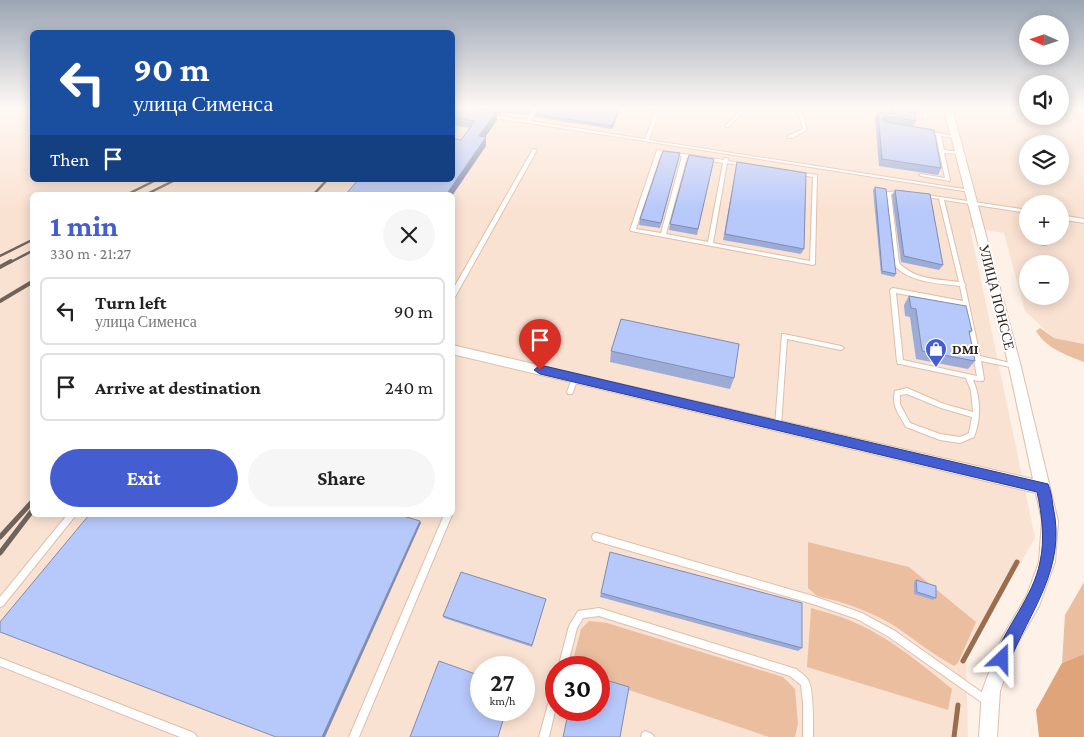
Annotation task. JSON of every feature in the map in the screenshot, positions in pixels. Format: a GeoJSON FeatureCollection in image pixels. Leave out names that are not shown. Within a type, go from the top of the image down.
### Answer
{"type":"FeatureCollection","features":[{"type":"Feature","properties":{"kind":"street","name":"УЛИЦА ПОНССЕ"},"geometry":{"type":"LineString","coordinates":[[957,142],[1015,366],[1050,521],[1047,562],[1033,600],[1008,644],[991,691],[988,737]]}},
{"type":"Feature","properties":{"kind":"street"},"geometry":{"type":"LineString","coordinates":[[455,350],[1043,488]]}},
{"type":"Feature","properties":{"kind":"lane"},"geometry":{"type":"LineString","coordinates":[[662,142],[970,190]]}},
{"type":"Feature","properties":{"kind":"lane"},"geometry":{"type":"LineString","coordinates":[[921,175],[948,180],[940,142]]}},
{"type":"Feature","properties":{"kind":"lane"},"geometry":{"type":"LineString","coordinates":[[455,292],[535,150]]}},
{"type":"Feature","properties":{"kind":"lane"},"geometry":{"type":"LineString","coordinates":[[658,151],[685,156],[815,176],[813,263],[633,230],[658,151]]}},
{"type":"Feature","properties":{"kind":"lane"},"geometry":{"type":"LineString","coordinates":[[942,151],[960,153]]}},
{"type":"Feature","properties":{"kind":"lane"},"geometry":{"type":"LineString","coordinates":[[710,244],[728,153]]}},
{"type":"Feature","properties":{"kind":"lane"},"geometry":{"type":"LineString","coordinates":[[663,236],[685,156]]}},
{"type":"Feature","properties":{"kind":"lane"},"geometry":{"type":"LineString","coordinates":[[907,193],[898,191],[888,193],[896,264],[902,272],[912,276],[962,285]]}},
{"type":"Feature","properties":{"kind":"lane"},"geometry":{"type":"LineString","coordinates":[[915,194],[1019,211]]}},
{"type":"Feature","properties":{"kind":"lane"},"geometry":{"type":"LineString","coordinates":[[941,199],[962,285],[966,304],[976,358],[981,379],[900,362],[893,290],[966,304]]}},
{"type":"Feature","properties":{"kind":"lane"},"geometry":{"type":"LineString","coordinates":[[1069,218],[1084,221]]}},
{"type":"Feature","properties":{"kind":"lane"},"geometry":{"type":"LineString","coordinates":[[778,426],[784,336],[841,348]]}},
{"type":"Feature","properties":{"kind":"lane"},"geometry":{"type":"LineString","coordinates":[[976,358],[1015,366]]}},
{"type":"Feature","properties":{"kind":"lane"},"geometry":{"type":"LineString","coordinates":[[969,377],[975,389],[976,422],[972,435],[960,440],[940,437],[908,425],[897,404],[897,393],[907,391],[943,406],[975,415]]}},
{"type":"Feature","properties":{"kind":"lane"},"geometry":{"type":"LineString","coordinates":[[570,392],[575,378]]}},
{"type":"Feature","properties":{"kind":"lane"},"geometry":{"type":"LineString","coordinates":[[0,602],[70,517]]}},
{"type":"Feature","properties":{"kind":"lane"},"geometry":{"type":"LineString","coordinates":[[354,737],[447,517]]}},
{"type":"Feature","properties":{"kind":"lane"},"geometry":{"type":"LineString","coordinates":[[596,537],[813,600],[859,616],[892,634],[990,703]]}},
{"type":"Feature","properties":{"kind":"lane"},"geometry":{"type":"LineString","coordinates":[[565,656],[573,626],[580,614],[599,612],[794,672],[804,683],[808,703],[808,737]]}},
{"type":"Feature","properties":{"kind":"lane"},"geometry":{"type":"LineString","coordinates":[[0,662],[192,737]]}},
{"type":"Feature","properties":{"kind":"lane"},"geometry":{"type":"LineString","coordinates":[[544,737],[548,721]]}},
{"type":"Feature","properties":{"kind":"shaded area"},"geometry":{"type":"Polygon","coordinates":[[[0,142],[30,142],[30,182],[455,182],[455,142],[1019,142],[1019,185],[1069,185],[1069,142],[1084,142],[1084,344],[1054,338],[1025,311],[1023,305],[1069,305],[1069,255],[1019,255],[1019,289],[1004,233],[970,228],[1035,538],[966,657],[968,737],[0,737],[0,142]]]}},
{"type":"Feature","properties":{"kind":"shaded area"},"geometry":{"type":"Polygon","coordinates":[[[1040,328],[1054,338],[1084,344],[1084,362],[1064,354],[1045,342],[1036,331],[1040,328]]]}},
{"type":"Feature","properties":{"kind":"shaded area"},"geometry":{"type":"Polygon","coordinates":[[[808,542],[909,567],[976,622],[958,663],[954,666],[875,615],[817,596],[808,588],[808,542]]]}},
{"type":"Feature","properties":{"kind":"shaded area"},"geometry":{"type":"Polygon","coordinates":[[[1084,582],[1084,654],[1062,663],[1065,615],[1084,582]]]}},
{"type":"Feature","properties":{"kind":"shaded area"},"geometry":{"type":"Polygon","coordinates":[[[811,608],[863,626],[916,660],[952,689],[948,710],[807,667],[811,608]]]}},
{"type":"Feature","properties":{"kind":"shaded area"},"geometry":{"type":"Polygon","coordinates":[[[589,621],[607,623],[783,677],[795,689],[798,724],[795,737],[769,737],[610,684],[610,656],[574,656],[581,629],[589,621]]]}},
{"type":"Feature","properties":{"kind":"shaded area"},"geometry":{"type":"Polygon","coordinates":[[[1084,654],[1084,737],[1039,737],[1036,710],[1062,663],[1084,654]]]}},
{"type":"Feature","properties":{"kind":"building"},"geometry":{"type":"Polygon","coordinates":[[[455,142],[482,142],[455,182],[455,142]]]}},
{"type":"Feature","properties":{"kind":"building"},"geometry":{"type":"Polygon","coordinates":[[[881,142],[936,142],[941,168],[882,159],[881,142]]]}},
{"type":"Feature","properties":{"kind":"building"},"geometry":{"type":"Polygon","coordinates":[[[663,151],[680,153],[661,223],[640,219],[663,151]]]}},
{"type":"Feature","properties":{"kind":"building"},"geometry":{"type":"Polygon","coordinates":[[[689,155],[714,159],[698,229],[670,224],[689,155]]]}},
{"type":"Feature","properties":{"kind":"building"},"geometry":{"type":"Polygon","coordinates":[[[737,162],[806,173],[804,249],[725,234],[737,162]]]}},
{"type":"Feature","properties":{"kind":"building"},"geometry":{"type":"Polygon","coordinates":[[[356,182],[455,182],[448,192],[348,192],[356,182]]]}},
{"type":"Feature","properties":{"kind":"building"},"geometry":{"type":"Polygon","coordinates":[[[875,187],[886,189],[896,274],[882,271],[875,187]]]}},
{"type":"Feature","properties":{"kind":"building"},"geometry":{"type":"Polygon","coordinates":[[[895,190],[930,194],[943,265],[904,256],[895,190]]]}},
{"type":"Feature","properties":{"kind":"building"},"geometry":{"type":"Polygon","coordinates":[[[909,296],[966,306],[972,331],[969,331],[975,361],[922,351],[916,309],[911,308],[909,296]]]}},
{"type":"Feature","properties":{"kind":"building"},"geometry":{"type":"Polygon","coordinates":[[[621,319],[739,344],[734,378],[611,351],[621,319]]]}},
{"type":"Feature","properties":{"kind":"building"},"geometry":{"type":"Polygon","coordinates":[[[87,517],[407,517],[420,521],[322,737],[276,737],[0,632],[0,622],[87,517]]]}},
{"type":"Feature","properties":{"kind":"building"},"geometry":{"type":"Polygon","coordinates":[[[610,552],[802,603],[802,648],[601,593],[610,552]]]}},
{"type":"Feature","properties":{"kind":"building"},"geometry":{"type":"Polygon","coordinates":[[[461,572],[546,599],[532,645],[443,616],[461,572]]]}},
{"type":"Feature","properties":{"kind":"building"},"geometry":{"type":"Polygon","coordinates":[[[916,580],[936,586],[936,598],[917,592],[916,580]]]}},
{"type":"Feature","properties":{"kind":"building"},"geometry":{"type":"Polygon","coordinates":[[[439,661],[470,672],[470,721],[503,721],[498,737],[410,737],[439,661]]]}},
{"type":"Feature","properties":{"kind":"building"},"geometry":{"type":"Polygon","coordinates":[[[610,681],[629,687],[620,737],[563,737],[567,721],[610,721],[610,681]]]}},
{"type":"Feature","properties":{"kind":"waterway"},"geometry":{"type":"LineString","coordinates":[[963,661],[1017,562]]}},
{"type":"Feature","properties":{"kind":"waterway"},"geometry":{"type":"LineString","coordinates":[[954,737],[958,705]]}},
{"type":"Feature","properties":{"kind":"railway"},"geometry":{"type":"LineString","coordinates":[[132,192],[152,182]]}},
{"type":"Feature","properties":{"kind":"railway"},"geometry":{"type":"LineString","coordinates":[[151,192],[171,182]]}},
{"type":"Feature","properties":{"kind":"railway"},"geometry":{"type":"LineString","coordinates":[[316,192],[325,182]]}},
{"type":"Feature","properties":{"kind":"railway"},"geometry":{"type":"LineString","coordinates":[[0,256],[30,241]]}},
{"type":"Feature","properties":{"kind":"railway"},"geometry":{"type":"LineString","coordinates":[[9,263],[30,252]]}},
{"type":"Feature","properties":{"kind":"railway"},"geometry":{"type":"LineString","coordinates":[[0,267],[11,261]]}},
{"type":"Feature","properties":{"kind":"railway"},"geometry":{"type":"LineString","coordinates":[[0,301],[30,283]]}},
{"type":"Feature","properties":{"kind":"railway"},"geometry":{"type":"LineString","coordinates":[[0,537],[30,504]]}},
{"type":"Feature","properties":{"kind":"railway"},"geometry":{"type":"LineString","coordinates":[[0,553],[30,514]]}},
{"type":"Feature","properties":{"kind":"place","name":"DMI"},"geometry":{"type":"Point","coordinates":[936,368]}},
{"type":"Feature","properties":{"kind":"route"},"geometry":{"type":"LineString","coordinates":[[540,370],[1043,488],[1050,521],[1047,562],[1033,600],[1008,644],[1002,659]]}}]}
